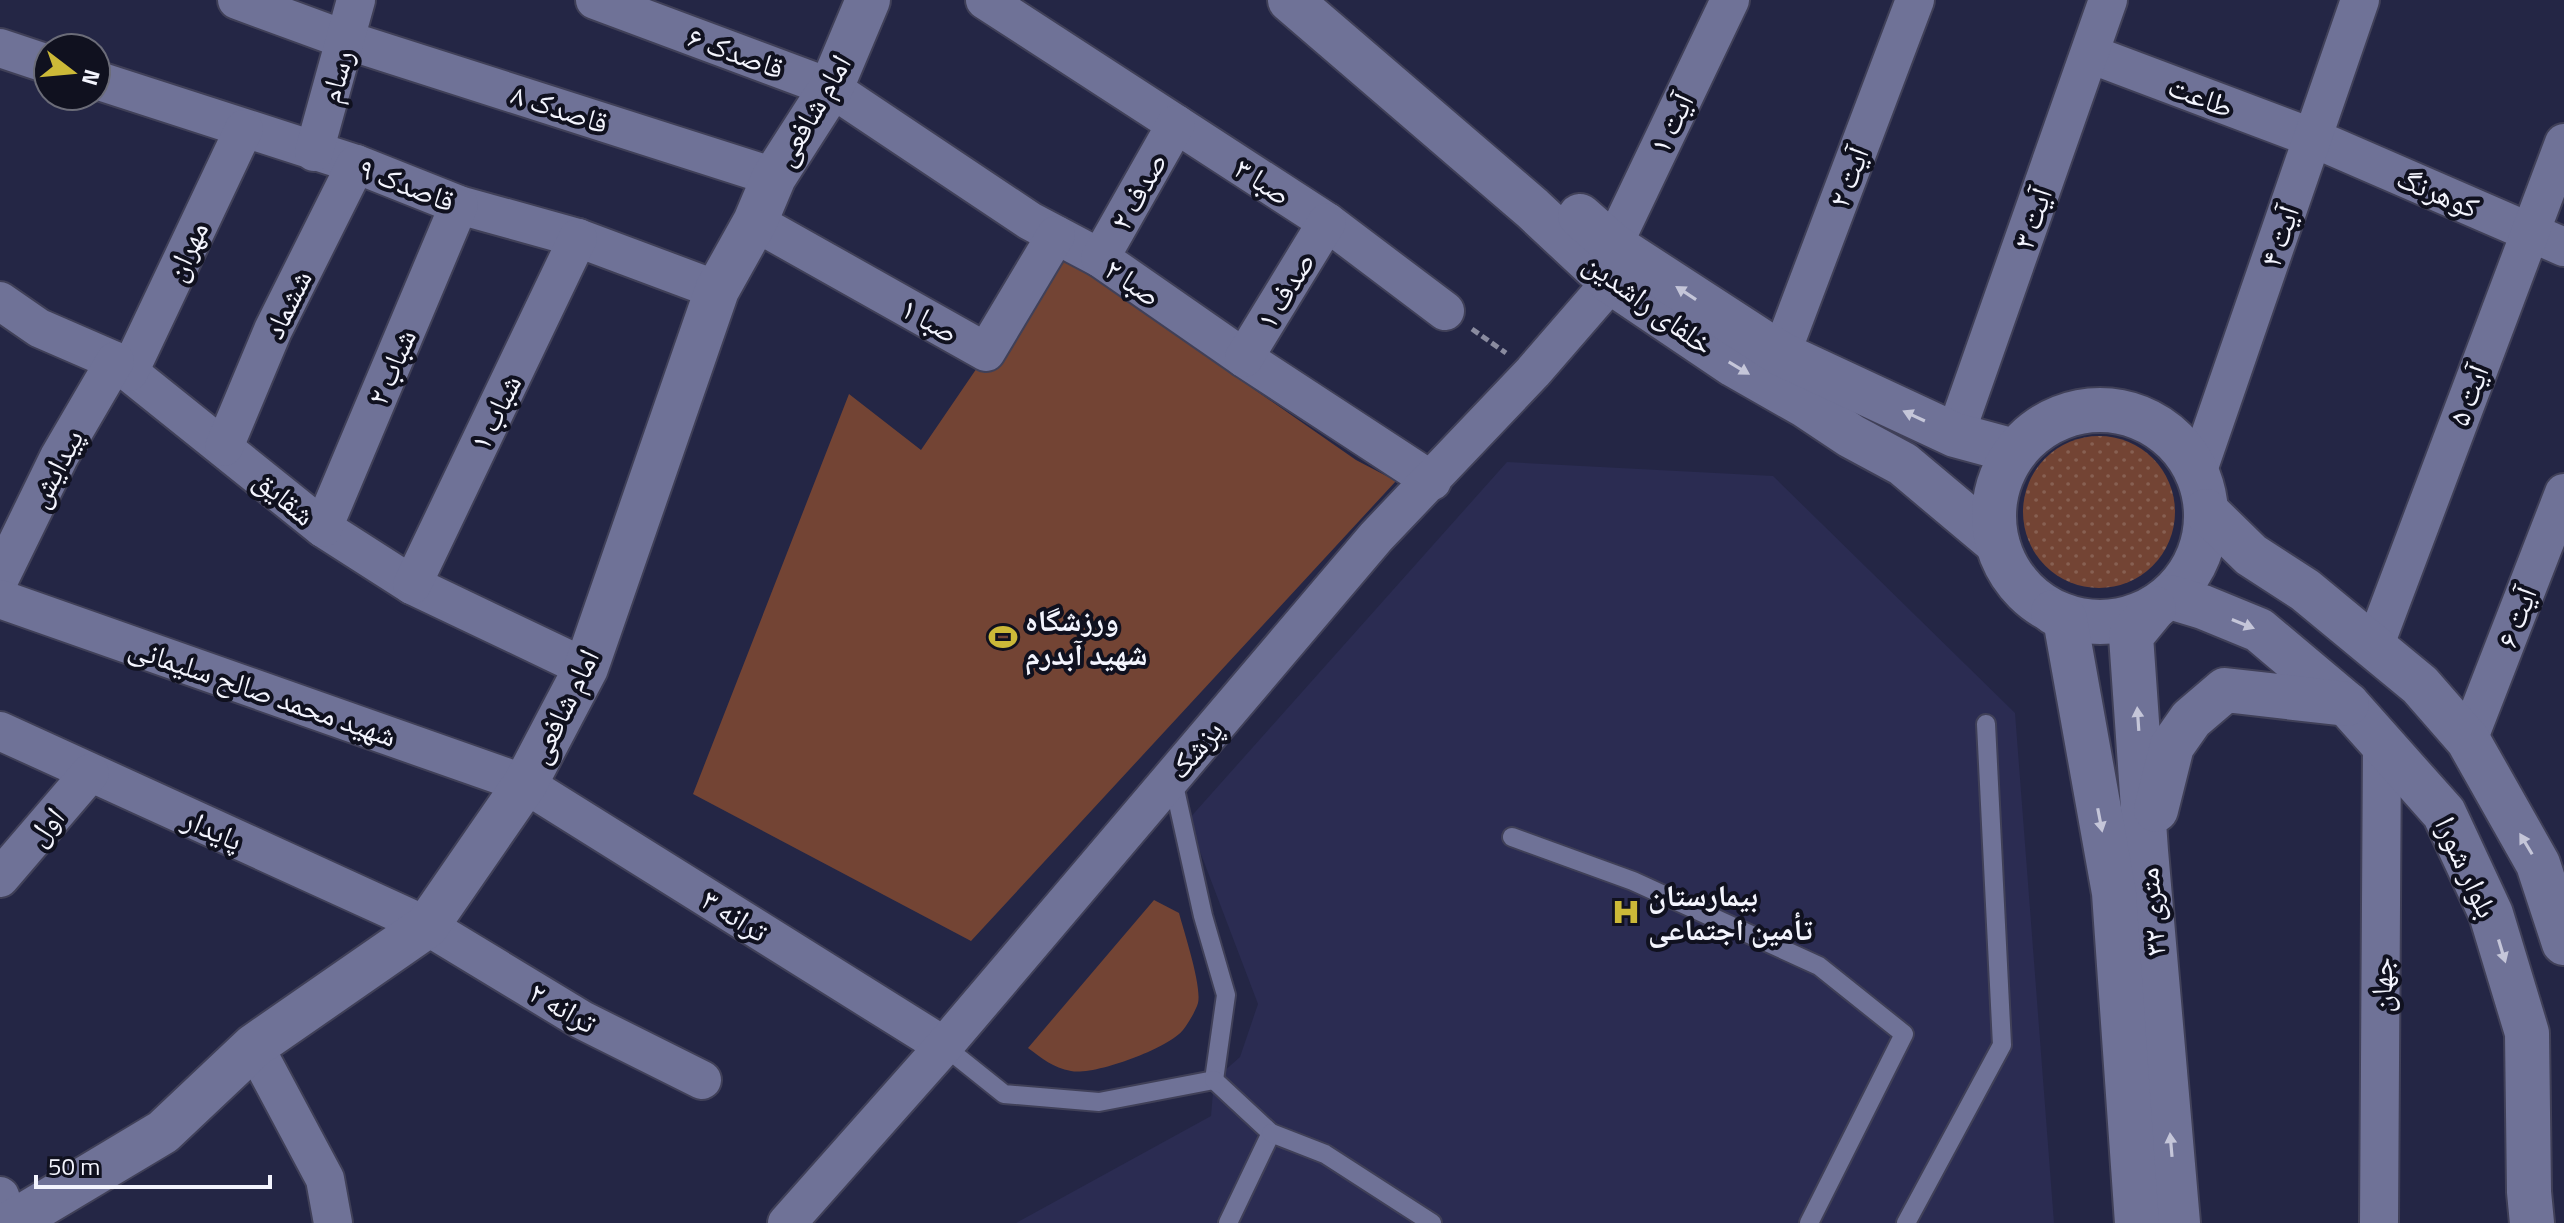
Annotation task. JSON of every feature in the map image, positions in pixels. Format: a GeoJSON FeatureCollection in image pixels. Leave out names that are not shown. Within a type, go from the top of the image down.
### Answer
{"type":"FeatureCollection","features":[{"type":"Feature","properties":{"kind":"main road","name":"امام شافعی"},"geometry":{"type":"LineString","coordinates":[[10,1223],[163,1132],[254,1046],[427,926],[525,784],[586,668],[717,290],[755,222],[774,177],[831,88],[868,0]]}},
{"type":"Feature","properties":{"kind":"main road","name":"خلفای راشدین"},"geometry":{"type":"LineString","coordinates":[[1290,0],[1532,208],[1612,264],[1781,354],[1955,435],[2014,451]]}},
{"type":"Feature","properties":{"kind":"main road","name":"خلفای راشدین"},"geometry":{"type":"LineString","coordinates":[[1334,0],[1612,264],[1734,365],[1903,464],[1997,543]]}},
{"type":"Feature","properties":{"kind":"main road"},"geometry":{"type":"LineString","coordinates":[[2090,410],[2123,412],[2154,424],[2179,445],[2202,492],[2203,543],[2190,573],[2162,603],[2121,621],[2086,622],[2053,612],[2017,584],[1997,543],[1994,515],[1998,487],[2014,451],[2030,436],[2058,418],[2090,410]]}},
{"type":"Feature","properties":{"kind":"main road","name":"بلوار شورا"},"geometry":{"type":"LineString","coordinates":[[2202,492],[2251,555],[2305,590],[2420,685],[2468,740],[2538,864],[2564,939]]}},
{"type":"Feature","properties":{"kind":"main road","name":"بلوار شورا"},"geometry":{"type":"LineString","coordinates":[[2162,603],[2203,607],[2259,630],[2347,704],[2444,813],[2491,914],[2527,1033],[2532,1223]]}},
{"type":"Feature","properties":{"kind":"main road","name":"۳۲ متری"},"geometry":{"type":"LineString","coordinates":[[2162,603],[2131,636],[2178,1223]]}},
{"type":"Feature","properties":{"kind":"main road","name":"۳۲ متری"},"geometry":{"type":"LineString","coordinates":[[2053,612],[2065,619],[2114,893],[2137,1223]]}},
{"type":"Feature","properties":{"kind":"main road"},"geometry":{"type":"LineString","coordinates":[[2146,851],[2172,746],[2191,719],[2225,690],[2347,704]]}},
{"type":"Feature","properties":{"kind":"street","name":"قاصدک ۸"},"geometry":{"type":"LineString","coordinates":[[237,0],[346,40],[774,177]]}},
{"type":"Feature","properties":{"kind":"street","name":"رسام"},"geometry":{"type":"LineString","coordinates":[[314,152],[356,0]]}},
{"type":"Feature","properties":{"kind":"street","name":"قاصدک ۶"},"geometry":{"type":"LineString","coordinates":[[595,0],[831,88]]}},
{"type":"Feature","properties":{"kind":"street","name":"صبا ۳"},"geometry":{"type":"LineString","coordinates":[[985,0],[1327,222],[1445,311]]}},
{"type":"Feature","properties":{"kind":"street","name":"آیت ۱"},"geometry":{"type":"LineString","coordinates":[[1612,264],[1730,0]]}},
{"type":"Feature","properties":{"kind":"street","name":"آیت ۲"},"geometry":{"type":"LineString","coordinates":[[1781,354],[1915,0]]}},
{"type":"Feature","properties":{"kind":"street","name":"آیت ۳"},"geometry":{"type":"LineString","coordinates":[[1955,435],[2108,0]]}},
{"type":"Feature","properties":{"kind":"street","name":"آیت ۴"},"geometry":{"type":"LineString","coordinates":[[2202,492],[2313,138],[2360,0]]}},
{"type":"Feature","properties":{"kind":"street"},"geometry":{"type":"LineString","coordinates":[[0,48],[32,59]]}},
{"type":"Feature","properties":{"kind":"street","name":"طاعت"},"geometry":{"type":"LineString","coordinates":[[2090,54],[2313,138]]}},
{"type":"Feature","properties":{"kind":"street","name":"قاصدک ۹"},"geometry":{"type":"LineString","coordinates":[[112,85],[356,164],[459,205],[578,238],[717,290]]}},
{"type":"Feature","properties":{"kind":"street","name":"صبا ۲"},"geometry":{"type":"LineString","coordinates":[[831,88],[1030,221],[1100,258],[1244,358],[1432,481]]}},
{"type":"Feature","properties":{"kind":"street","name":"صدف ۲"},"geometry":{"type":"LineString","coordinates":[[1100,258],[1176,124]]}},
{"type":"Feature","properties":{"kind":"street","name":"مهران"},"geometry":{"type":"LineString","coordinates":[[122,367],[244,129]]}},
{"type":"Feature","properties":{"kind":"street","name":"کوهرنگ"},"geometry":{"type":"LineString","coordinates":[[2313,138],[2564,247]]}},
{"type":"Feature","properties":{"kind":"street","name":"آیت ۵"},"geometry":{"type":"LineString","coordinates":[[2374,647],[2564,143]]}},
{"type":"Feature","properties":{"kind":"street","name":"ششماد"},"geometry":{"type":"LineString","coordinates":[[224,447],[273,330],[356,164]]}},
{"type":"Feature","properties":{"kind":"street","name":"شباب ۲"},"geometry":{"type":"LineString","coordinates":[[323,528],[459,205]]}},
{"type":"Feature","properties":{"kind":"street","name":"صبا ۱"},"geometry":{"type":"LineString","coordinates":[[755,222],[986,352],[1056,235]]}},
{"type":"Feature","properties":{"kind":"street","name":"صدف ۱"},"geometry":{"type":"LineString","coordinates":[[1244,358],[1327,222]]}},
{"type":"Feature","properties":{"kind":"street","name":"شباب ۱"},"geometry":{"type":"LineString","coordinates":[[412,585],[578,238]]}},
{"type":"Feature","properties":{"kind":"street","name":"پزشک"},"geometry":{"type":"LineString","coordinates":[[787,1223],[944,1046],[1376,537],[1533,372],[1612,264]]}},
{"type":"Feature","properties":{"kind":"street","name":"شقایق"},"geometry":{"type":"LineString","coordinates":[[0,301],[39,328],[122,367],[323,528],[412,585],[586,668]]}},
{"type":"Feature","properties":{"kind":"street","name":"پیدایش"},"geometry":{"type":"LineString","coordinates":[[0,578],[59,457],[122,367]]}},
{"type":"Feature","properties":{"kind":"street","name":"آیت ۶"},"geometry":{"type":"LineString","coordinates":[[2468,740],[2564,493]]}},
{"type":"Feature","properties":{"kind":"street","name":"شهید محمد صالح سلیمانی"},"geometry":{"type":"LineString","coordinates":[[0,599],[525,784]]}},
{"type":"Feature","properties":{"kind":"street","name":"پایدار"},"geometry":{"type":"LineString","coordinates":[[0,731],[427,926]]}},
{"type":"Feature","properties":{"kind":"street","name":"جهان"},"geometry":{"type":"LineString","coordinates":[[2379,1223],[2382,746]]}},
{"type":"Feature","properties":{"kind":"street","name":"اول"},"geometry":{"type":"LineString","coordinates":[[0,878],[90,773]]}},
{"type":"Feature","properties":{"kind":"street","name":"ترانه ۳"},"geometry":{"type":"LineString","coordinates":[[525,784],[944,1046]]}},
{"type":"Feature","properties":{"kind":"street","name":"ترانه ۲"},"geometry":{"type":"LineString","coordinates":[[427,926],[582,1020],[702,1080]]}},
{"type":"Feature","properties":{"kind":"street"},"geometry":{"type":"LineString","coordinates":[[254,1046],[325,1179],[333,1223]]}},
{"type":"Feature","properties":{"kind":"street"},"geometry":{"type":"LineString","coordinates":[[0,1196],[10,1223]]}},
{"type":"Feature","properties":{"kind":"street"},"geometry":{"type":"LineString","coordinates":[[0,1221],[10,1223]]}},
{"type":"Feature","properties":{"kind":"lane"},"geometry":{"type":"LineString","coordinates":[[1906,1223],[2002,1045],[1986,724]]}},
{"type":"Feature","properties":{"kind":"lane"},"geometry":{"type":"LineString","coordinates":[[1172,775],[1203,916],[1226,995],[1214,1080]]}},
{"type":"Feature","properties":{"kind":"lane"},"geometry":{"type":"LineString","coordinates":[[1512,837],[1633,881],[1819,966],[1904,1034],[1809,1223]]}},
{"type":"Feature","properties":{"kind":"lane"},"geometry":{"type":"LineString","coordinates":[[944,1046],[1004,1094],[1099,1102],[1214,1080]]}},
{"type":"Feature","properties":{"kind":"lane"},"geometry":{"type":"LineString","coordinates":[[1214,1080],[1271,1133],[1325,1154],[1432,1223]]}},
{"type":"Feature","properties":{"kind":"lane"},"geometry":{"type":"LineString","coordinates":[[1228,1223],[1271,1133]]}},
{"type":"Feature","properties":{"kind":"path"},"geometry":{"type":"LineString","coordinates":[[1445,311],[1533,372]]}},
{"type":"Feature","properties":{"kind":"shaded area","name":"ورزشگاه شهید آبدرم"},"geometry":{"type":"Polygon","coordinates":[[[1056,252],[1356,460],[1396,481],[971,941],[693,794],[849,394],[921,450],[1056,252]]]}},
{"type":"Feature","properties":{"kind":"shaded area"},"geometry":{"type":"Polygon","coordinates":[[[2099,436],[2128,442],[2153,458],[2169,483],[2175,512],[2169,541],[2153,566],[2128,582],[2099,588],[2070,582],[2045,566],[2029,541],[2023,512],[2029,483],[2045,458],[2070,442],[2099,436]]]}},
{"type":"Feature","properties":{"kind":"shaded area","name":"بیمارستان تأمین اجتماعی"},"geometry":{"type":"Polygon","coordinates":[[[1507,462],[1773,476],[2015,713],[2054,1223],[1016,1223],[1211,1116],[1214,1080],[1240,1057],[1258,1004],[1188,820],[1507,462]]]}},
{"type":"Feature","properties":{"kind":"shaded area"},"geometry":{"type":"Polygon","coordinates":[[[1154,900],[1179,913],[1195,972],[1198,1003],[1183,1030],[1147,1052],[1113,1065],[1082,1071],[1059,1068],[1028,1048],[1154,900]]]}},
{"type":"Feature","properties":{"kind":"place","name":"ورزشگاه شهید آبدرم"},"geometry":{"type":"Point","coordinates":[1003,637]}},
{"type":"Feature","properties":{"kind":"place","name":"بیمارستان تأمین اجتماعی"},"geometry":{"type":"Point","coordinates":[1626,912]}}]}
